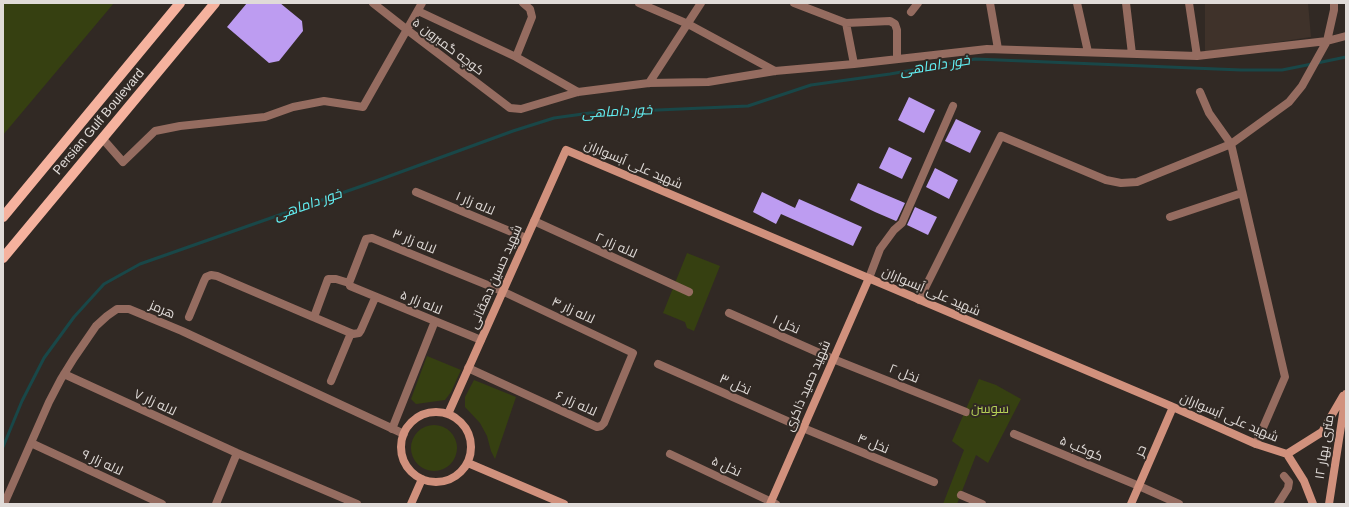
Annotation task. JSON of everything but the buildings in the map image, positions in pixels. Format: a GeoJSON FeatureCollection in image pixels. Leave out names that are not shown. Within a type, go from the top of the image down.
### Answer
{"type":"FeatureCollection","features":[{"type":"Feature","properties":{"kind":"main road","name":"Persian Gulf Boulevard"},"geometry":{"type":"LineString","coordinates":[[3,217],[180,3]]}},
{"type":"Feature","properties":{"kind":"main road","name":"Persian Gulf Boulevard"},"geometry":{"type":"LineString","coordinates":[[3,258],[215,3]]}},
{"type":"Feature","properties":{"kind":"street","name":"کوچه گمبرون ۵"},"geometry":{"type":"LineString","coordinates":[[373,3],[406,30],[510,108],[521,109],[578,92]]}},
{"type":"Feature","properties":{"kind":"street"},"geometry":{"type":"LineString","coordinates":[[102,138],[123,162],[155,131],[180,126],[265,117],[293,107],[324,101],[363,107],[422,3]]}},
{"type":"Feature","properties":{"kind":"street"},"geometry":{"type":"LineString","coordinates":[[516,57],[532,17],[530,9],[525,3]]}},
{"type":"Feature","properties":{"kind":"street"},"geometry":{"type":"LineString","coordinates":[[639,3],[688,24],[775,71]]}},
{"type":"Feature","properties":{"kind":"street"},"geometry":{"type":"LineString","coordinates":[[649,82],[701,3]]}},
{"type":"Feature","properties":{"kind":"street"},"geometry":{"type":"LineString","coordinates":[[794,3],[808,5],[846,23],[890,21],[895,24],[897,30],[897,58]]}},
{"type":"Feature","properties":{"kind":"street"},"geometry":{"type":"LineString","coordinates":[[911,12],[918,3]]}},
{"type":"Feature","properties":{"kind":"street"},"geometry":{"type":"LineString","coordinates":[[990,3],[998,49]]}},
{"type":"Feature","properties":{"kind":"street"},"geometry":{"type":"LineString","coordinates":[[1077,3],[1088,52]]}},
{"type":"Feature","properties":{"kind":"street"},"geometry":{"type":"LineString","coordinates":[[1126,3],[1132,54]]}},
{"type":"Feature","properties":{"kind":"street"},"geometry":{"type":"LineString","coordinates":[[1189,3],[1197,56]]}},
{"type":"Feature","properties":{"kind":"street"},"geometry":{"type":"LineString","coordinates":[[919,300],[1001,136],[1106,180],[1121,183],[1137,182],[1231,144],[1289,102],[1302,86],[1327,41],[1334,10],[1334,3]]}},
{"type":"Feature","properties":{"kind":"street"},"geometry":{"type":"LineString","coordinates":[[418,11],[516,57],[578,92],[649,82],[708,82],[775,71],[987,49],[1197,56],[1327,41],[1346,36]]}},
{"type":"Feature","properties":{"kind":"street"},"geometry":{"type":"LineString","coordinates":[[846,23],[854,64]]}},
{"type":"Feature","properties":{"kind":"street"},"geometry":{"type":"LineString","coordinates":[[1200,92],[1209,113],[1231,144],[1285,377],[1256,444]]}},
{"type":"Feature","properties":{"kind":"street"},"geometry":{"type":"LineString","coordinates":[[869,278],[872,266],[880,249],[894,230],[902,223],[953,106]]}},
{"type":"Feature","properties":{"kind":"street","name":"شهید علی آبسواران"},"geometry":{"type":"LineString","coordinates":[[566,150],[1256,444],[1287,454],[1304,481],[1313,504]]}},
{"type":"Feature","properties":{"kind":"street","name":"شهید حسین دهقانی"},"geometry":{"type":"LineString","coordinates":[[448,414],[566,150]]}},
{"type":"Feature","properties":{"kind":"street","name":"لاله زار ۱"},"geometry":{"type":"LineString","coordinates":[[416,192],[526,238]]}},
{"type":"Feature","properties":{"kind":"street"},"geometry":{"type":"LineString","coordinates":[[1170,217],[1242,193]]}},
{"type":"Feature","properties":{"kind":"street","name":"لاله زار ۲"},"geometry":{"type":"LineString","coordinates":[[534,221],[689,292]]}},
{"type":"Feature","properties":{"kind":"street","name":"لاله زار ۳"},"geometry":{"type":"LineString","coordinates":[[350,285],[366,239],[372,238],[502,291]]}},
{"type":"Feature","properties":{"kind":"street"},"geometry":{"type":"LineString","coordinates":[[189,317],[206,277],[211,275],[217,276],[356,334],[361,330],[375,298]]}},
{"type":"Feature","properties":{"kind":"street","name":"لاله زار ۵"},"geometry":{"type":"LineString","coordinates":[[314,317],[328,280],[336,278],[375,298],[481,340]]}},
{"type":"Feature","properties":{"kind":"street","name":"شهید حمید ذاکری"},"geometry":{"type":"LineString","coordinates":[[772,503],[803,428],[869,278]]}},
{"type":"Feature","properties":{"kind":"street","name":"لاله زار ۴"},"geometry":{"type":"LineString","coordinates":[[502,291],[633,353]]}},
{"type":"Feature","properties":{"kind":"street","name":"هرمز"},"geometry":{"type":"LineString","coordinates":[[4,504],[64,374],[96,326],[117,309],[129,309],[182,331],[404,434]]}},
{"type":"Feature","properties":{"kind":"street","name":"نخل ۱"},"geometry":{"type":"LineString","coordinates":[[729,313],[833,359]]}},
{"type":"Feature","properties":{"kind":"street"},"geometry":{"type":"LineString","coordinates":[[392,429],[435,322]]}},
{"type":"Feature","properties":{"kind":"street"},"geometry":{"type":"LineString","coordinates":[[331,382],[351,333]]}},
{"type":"Feature","properties":{"kind":"street","name":"لاله زار ۶"},"geometry":{"type":"LineString","coordinates":[[468,368],[598,427],[604,423],[633,353]]}},
{"type":"Feature","properties":{"kind":"street","name":"نخل ۲"},"geometry":{"type":"LineString","coordinates":[[833,359],[966,412]]}},
{"type":"Feature","properties":{"kind":"street","name":"نخل ۳"},"geometry":{"type":"LineString","coordinates":[[658,364],[803,428]]}},
{"type":"Feature","properties":{"kind":"street","name":"لاله زار ۷"},"geometry":{"type":"LineString","coordinates":[[64,374],[237,453],[357,504]]}},
{"type":"Feature","properties":{"kind":"street","name":"شهید علی آبسواران"},"geometry":{"type":"LineString","coordinates":[[1287,454],[1322,432],[1346,393]]}},
{"type":"Feature","properties":{"kind":"street","name":"۱۲ متری بهار"},"geometry":{"type":"LineString","coordinates":[[1329,504],[1346,393]]}},
{"type":"Feature","properties":{"kind":"street","name":"حر"},"geometry":{"type":"LineString","coordinates":[[1131,504],[1172,407]]}},
{"type":"Feature","properties":{"kind":"street"},"geometry":{"type":"LineString","coordinates":[[437,412],[448,414],[458,419],[466,428],[471,439],[471,451],[468,463],[461,472],[451,479],[440,482],[422,479],[408,468],[403,458],[401,447],[404,434],[408,426],[416,418],[426,413],[437,412]]}},
{"type":"Feature","properties":{"kind":"street","name":"نخل ۴"},"geometry":{"type":"LineString","coordinates":[[803,428],[934,482]]}},
{"type":"Feature","properties":{"kind":"street","name":"کوکب ۵"},"geometry":{"type":"LineString","coordinates":[[1014,434],[1179,504]]}},
{"type":"Feature","properties":{"kind":"street","name":"لاله زار ۹"},"geometry":{"type":"LineString","coordinates":[[31,443],[162,504]]}},
{"type":"Feature","properties":{"kind":"street"},"geometry":{"type":"LineString","coordinates":[[216,504],[237,453]]}},
{"type":"Feature","properties":{"kind":"street","name":"نخل ۵"},"geometry":{"type":"LineString","coordinates":[[670,454],[772,503]]}},
{"type":"Feature","properties":{"kind":"street"},"geometry":{"type":"LineString","coordinates":[[468,463],[564,504]]}},
{"type":"Feature","properties":{"kind":"street"},"geometry":{"type":"LineString","coordinates":[[1278,504],[1288,488],[1289,482],[1284,476]]}},
{"type":"Feature","properties":{"kind":"street"},"geometry":{"type":"LineString","coordinates":[[411,504],[422,479]]}},
{"type":"Feature","properties":{"kind":"street"},"geometry":{"type":"LineString","coordinates":[[961,496],[982,504]]}},
{"type":"Feature","properties":{"kind":"shaded area"},"geometry":{"type":"Polygon","coordinates":[[[1205,3],[1308,3],[1311,37],[1205,53],[1205,3]]]}},
{"type":"Feature","properties":{"kind":"green space"},"geometry":{"type":"Polygon","coordinates":[[[3,3],[114,3],[3,135],[3,3]]]}},
{"type":"Feature","properties":{"kind":"green space"},"geometry":{"type":"Polygon","coordinates":[[[687,253],[720,266],[694,331],[687,328],[685,322],[663,313],[687,253]]]}},
{"type":"Feature","properties":{"kind":"green space"},"geometry":{"type":"Polygon","coordinates":[[[427,356],[461,370],[451,392],[445,400],[416,404],[411,399],[427,356]]]}},
{"type":"Feature","properties":{"kind":"green space","name":"سوسن"},"geometry":{"type":"Polygon","coordinates":[[[979,379],[996,385],[1021,399],[988,463],[976,455],[957,504],[943,504],[964,450],[952,441],[979,379]]]}},
{"type":"Feature","properties":{"kind":"green space"},"geometry":{"type":"Polygon","coordinates":[[[474,380],[516,397],[495,459],[487,436],[480,423],[465,407],[465,397],[474,380]]]}},
{"type":"Feature","properties":{"kind":"green space"},"geometry":{"type":"Polygon","coordinates":[[[439,425],[451,431],[456,439],[456,457],[451,465],[443,470],[429,471],[417,465],[412,457],[411,443],[417,431],[425,426],[439,425]]]}},
{"type":"Feature","properties":{"kind":"waterway","name":"خور داماهی"},"geometry":{"type":"LineString","coordinates":[[1317,63],[1346,57]]}},
{"type":"Feature","properties":{"kind":"waterway","name":"خور داماهی"},"geometry":{"type":"LineString","coordinates":[[3,447],[22,401],[44,358],[74,317],[104,284],[140,264],[513,131],[554,118],[590,113],[748,106],[811,85],[890,74],[975,59],[1241,70],[1282,70],[1312,64]]}}]}
